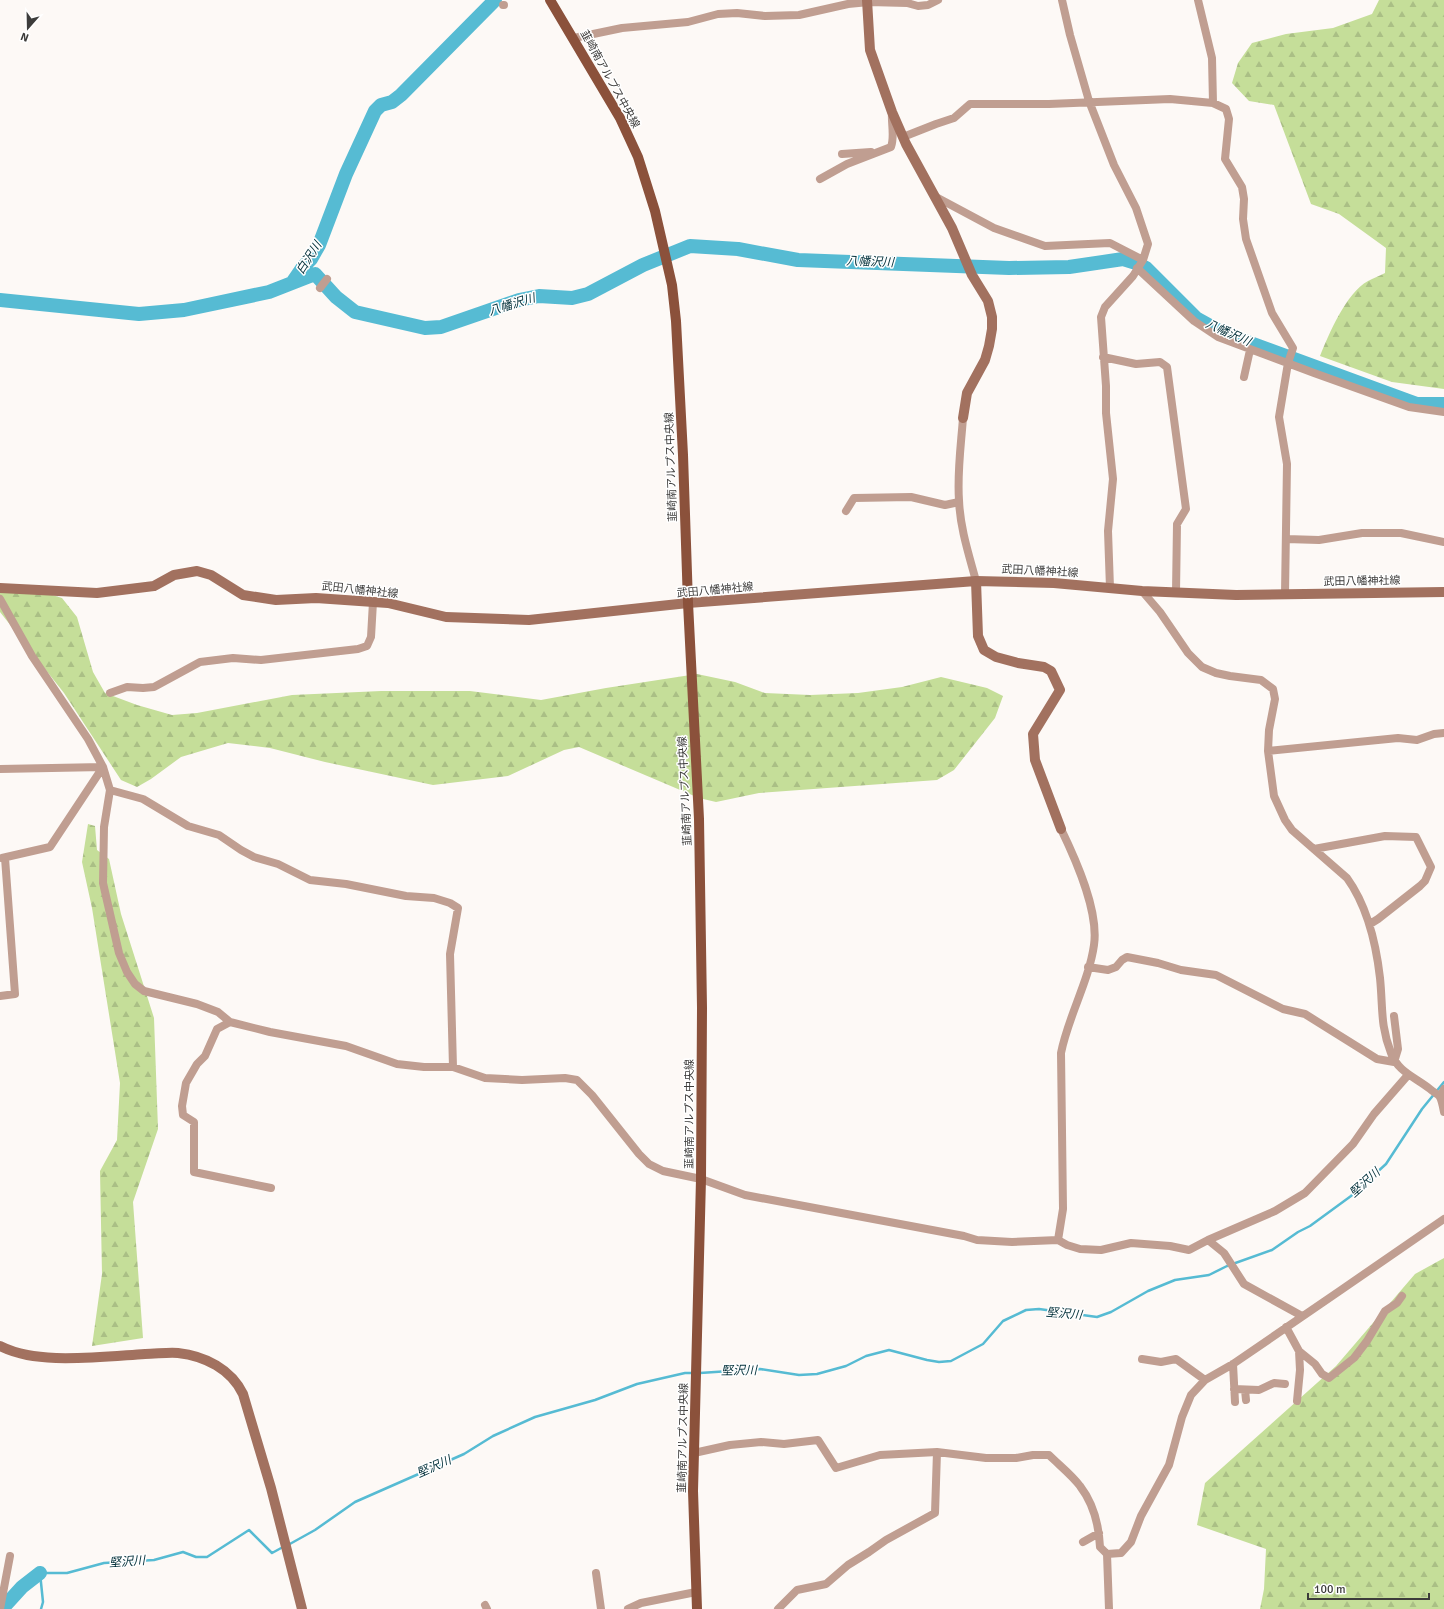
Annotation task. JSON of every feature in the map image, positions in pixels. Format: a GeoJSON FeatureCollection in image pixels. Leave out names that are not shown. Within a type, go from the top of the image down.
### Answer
{"type":"FeatureCollection","features":[{"type":"Feature","properties":{"kind":"main road","name":"韮崎南アルプス中央線"},"geometry":{"type":"LineString","coordinates":[[550,0],[574,38],[620,118],[638,158],[655,211],[672,285],[677,336],[688,604],[699,819],[702,1008],[701,1179],[693,1491],[696,1609]]}},
{"type":"Feature","properties":{"kind":"main road"},"geometry":{"type":"LineString","coordinates":[[868,1],[870,50],[892,112],[903,138],[954,231],[972,274],[988,300],[992,317],[992,329],[985,360],[967,393],[963,418]]}},
{"type":"Feature","properties":{"kind":"main road","name":"武田八幡神社線"},"geometry":{"type":"LineString","coordinates":[[0,588],[97,593],[154,586],[174,575],[197,571],[211,575],[243,595],[276,600],[316,598],[388,603],[446,617],[529,620],[688,604],[976,581],[1054,583],[1142,591],[1236,595],[1444,592]]}},
{"type":"Feature","properties":{"kind":"main road"},"geometry":{"type":"LineString","coordinates":[[976,581],[978,636],[984,650],[996,657],[1018,663],[1044,667],[1051,671],[1060,690],[1033,734],[1034,760],[1062,829]]}},
{"type":"Feature","properties":{"kind":"main road"},"geometry":{"type":"LineString","coordinates":[[0,1346],[18,1354],[36,1358],[65,1359],[179,1353],[201,1358],[212,1363],[231,1377],[239,1385],[243,1394],[273,1497],[302,1609]]}},
{"type":"Feature","properties":{"kind":"street"},"geometry":{"type":"LineString","coordinates":[[574,38],[622,28],[688,22],[718,14],[737,13],[766,16],[799,16],[848,4],[868,1],[907,3],[918,6],[928,5],[938,0]]}},
{"type":"Feature","properties":{"kind":"street"},"geometry":{"type":"LineString","coordinates":[[1062,0],[1070,35],[1089,101],[1114,165],[1136,208],[1148,244],[1140,264],[1133,276],[1105,307],[1102,317],[1106,413],[1113,479],[1108,531],[1110,588]]}},
{"type":"Feature","properties":{"kind":"street"},"geometry":{"type":"LineString","coordinates":[[1198,0],[1212,58],[1213,103]]}},
{"type":"Feature","properties":{"kind":"street"},"geometry":{"type":"LineString","coordinates":[[903,138],[954,118],[970,104],[1049,104],[1089,101],[1170,99],[1213,103],[1226,109],[1229,119],[1225,159],[1242,187],[1244,199],[1243,219],[1246,239],[1272,313],[1293,348],[1288,363],[1279,417],[1287,464],[1285,594]]}},
{"type":"Feature","properties":{"kind":"street"},"geometry":{"type":"LineString","coordinates":[[820,179],[847,164],[891,147],[894,140],[891,120],[892,112]]}},
{"type":"Feature","properties":{"kind":"street"},"geometry":{"type":"LineString","coordinates":[[842,154],[880,152]]}},
{"type":"Feature","properties":{"kind":"street"},"geometry":{"type":"LineString","coordinates":[[936,197],[994,228],[1045,246],[1110,243],[1140,264],[1194,321],[1218,337],[1409,407],[1444,412]]}},
{"type":"Feature","properties":{"kind":"street"},"geometry":{"type":"LineString","coordinates":[[320,288],[326,279]]}},
{"type":"Feature","properties":{"kind":"street"},"geometry":{"type":"LineString","coordinates":[[1244,377],[1250,350]]}},
{"type":"Feature","properties":{"kind":"street"},"geometry":{"type":"LineString","coordinates":[[1103,357],[1136,364],[1160,362],[1167,367],[1186,510],[1177,524],[1176,592]]}},
{"type":"Feature","properties":{"kind":"street"},"geometry":{"type":"LineString","coordinates":[[963,418],[958,481],[959,502],[965,540],[976,581]]}},
{"type":"Feature","properties":{"kind":"street"},"geometry":{"type":"LineString","coordinates":[[846,510],[854,498],[864,497],[911,497],[944,505],[959,502]]}},
{"type":"Feature","properties":{"kind":"street"},"geometry":{"type":"LineString","coordinates":[[1286,539],[1319,540],[1362,533],[1402,533],[1444,542]]}},
{"type":"Feature","properties":{"kind":"street"},"geometry":{"type":"LineString","coordinates":[[1142,591],[1160,612],[1188,653],[1202,667],[1216,673],[1262,680],[1273,690],[1275,699],[1269,730],[1268,751],[1273,790],[1279,808],[1292,830],[1347,878],[1354,887],[1373,933],[1380,978],[1382,1023],[1385,1038],[1394,1062],[1408,1075],[1417,1078],[1440,1097],[1444,1112]]}},
{"type":"Feature","properties":{"kind":"street"},"geometry":{"type":"LineString","coordinates":[[0,599],[32,656],[88,739],[103,767],[110,790],[104,827],[103,883],[119,953],[127,972],[135,984],[144,991],[197,1004],[218,1012],[230,1022],[270,1032],[346,1046],[397,1064],[424,1067],[453,1067],[485,1078],[522,1080],[565,1078],[577,1080],[592,1095],[639,1154],[649,1164],[663,1170],[701,1179],[745,1195],[964,1236],[977,1240],[1012,1242],[1058,1240],[1067,1246],[1080,1249],[1101,1250],[1131,1242],[1170,1246],[1189,1250],[1208,1240],[1275,1211],[1305,1193],[1353,1144],[1374,1114],[1408,1075]]}},
{"type":"Feature","properties":{"kind":"street"},"geometry":{"type":"LineString","coordinates":[[110,693],[127,687],[143,688],[154,686],[200,662],[233,658],[261,660],[358,650],[367,646],[371,637],[373,602]]}},
{"type":"Feature","properties":{"kind":"street"},"geometry":{"type":"LineString","coordinates":[[1268,751],[1398,738],[1417,740],[1434,734],[1444,733]]}},
{"type":"Feature","properties":{"kind":"street"},"geometry":{"type":"LineString","coordinates":[[0,769],[103,767]]}},
{"type":"Feature","properties":{"kind":"street"},"geometry":{"type":"LineString","coordinates":[[0,996],[15,994],[3,858],[50,848],[103,767]]}},
{"type":"Feature","properties":{"kind":"street"},"geometry":{"type":"LineString","coordinates":[[110,790],[143,799],[188,826],[219,835],[254,857],[278,864],[310,880],[346,884],[406,896],[434,898],[450,903],[458,908],[450,954],[453,1067]]}},
{"type":"Feature","properties":{"kind":"street"},"geometry":{"type":"LineString","coordinates":[[1058,1240],[1063,1209],[1061,1053],[1064,1036],[1094,946],[1095,931],[1079,867],[1062,829]]}},
{"type":"Feature","properties":{"kind":"street"},"geometry":{"type":"LineString","coordinates":[[1314,849],[1385,836],[1416,837],[1431,867],[1425,881],[1370,924]]}},
{"type":"Feature","properties":{"kind":"street"},"geometry":{"type":"LineString","coordinates":[[1088,967],[1108,970],[1116,967],[1127,957],[1158,963],[1181,970],[1216,975],[1282,1009],[1305,1014],[1353,1045],[1378,1059],[1394,1062]]}},
{"type":"Feature","properties":{"kind":"street"},"geometry":{"type":"LineString","coordinates":[[1394,1016],[1398,1049],[1394,1062]]}},
{"type":"Feature","properties":{"kind":"street"},"geometry":{"type":"LineString","coordinates":[[230,1022],[217,1029],[205,1056],[197,1064],[186,1083],[182,1106],[183,1115],[194,1122],[194,1172],[271,1188]]}},
{"type":"Feature","properties":{"kind":"street"},"geometry":{"type":"LineString","coordinates":[[1440,1097],[1444,1089]]}},
{"type":"Feature","properties":{"kind":"street"},"geometry":{"type":"LineString","coordinates":[[1107,1554],[1121,1553],[1131,1542],[1140,1516],[1170,1465],[1182,1417],[1191,1395],[1205,1380],[1233,1364],[1444,1219]]}},
{"type":"Feature","properties":{"kind":"street"},"geometry":{"type":"LineString","coordinates":[[1208,1240],[1224,1253],[1244,1284],[1302,1316]]}},
{"type":"Feature","properties":{"kind":"street"},"geometry":{"type":"LineString","coordinates":[[1286,1327],[1299,1351],[1315,1364],[1322,1374],[1329,1378],[1354,1358],[1367,1341],[1385,1311],[1397,1303],[1402,1296]]}},
{"type":"Feature","properties":{"kind":"street"},"geometry":{"type":"LineString","coordinates":[[1297,1401],[1300,1370],[1299,1351]]}},
{"type":"Feature","properties":{"kind":"street"},"geometry":{"type":"LineString","coordinates":[[1142,1359],[1161,1362],[1176,1359],[1205,1380]]}},
{"type":"Feature","properties":{"kind":"street"},"geometry":{"type":"LineString","coordinates":[[1233,1364],[1235,1402]]}},
{"type":"Feature","properties":{"kind":"street"},"geometry":{"type":"LineString","coordinates":[[1234,1389],[1259,1390],[1274,1383],[1285,1384]]}},
{"type":"Feature","properties":{"kind":"street"},"geometry":{"type":"LineString","coordinates":[[1245,1390],[1246,1400]]}},
{"type":"Feature","properties":{"kind":"street"},"geometry":{"type":"LineString","coordinates":[[694,1453],[730,1445],[753,1443],[784,1444],[818,1440],[836,1468],[880,1455],[937,1452],[986,1458],[1016,1458],[1033,1455],[1049,1455],[1080,1486],[1093,1509],[1099,1533],[1100,1547],[1107,1554],[1109,1609]]}},
{"type":"Feature","properties":{"kind":"street"},"geometry":{"type":"LineString","coordinates":[[778,1609],[797,1590],[826,1584],[848,1565],[886,1540],[935,1513],[937,1452]]}},
{"type":"Feature","properties":{"kind":"street"},"geometry":{"type":"LineString","coordinates":[[1083,1542],[1099,1533]]}},
{"type":"Feature","properties":{"kind":"street"},"geometry":{"type":"LineString","coordinates":[[0,1609],[10,1556]]}},
{"type":"Feature","properties":{"kind":"street"},"geometry":{"type":"LineString","coordinates":[[596,1573],[601,1609]]}},
{"type":"Feature","properties":{"kind":"street"},"geometry":{"type":"LineString","coordinates":[[628,1609],[641,1603],[696,1592]]}},
{"type":"Feature","properties":{"kind":"green space"},"geometry":{"type":"Polygon","coordinates":[[[1379,0],[1444,0],[1444,389],[1392,382],[1320,356],[1339,315],[1352,295],[1368,281],[1385,273],[1386,248],[1339,214],[1311,204],[1274,105],[1249,101],[1232,83],[1238,63],[1252,43],[1286,34],[1333,28],[1372,14],[1379,0]]]}},
{"type":"Feature","properties":{"kind":"green space"},"geometry":{"type":"Polygon","coordinates":[[[20,585],[62,598],[77,617],[93,672],[105,693],[137,705],[172,715],[197,713],[292,695],[381,691],[470,691],[541,700],[697,674],[735,682],[765,693],[810,695],[858,693],[902,687],[941,677],[987,688],[1003,696],[995,718],[954,770],[937,780],[759,793],[716,802],[699,798],[579,747],[564,750],[508,776],[433,785],[325,762],[270,748],[228,743],[181,757],[151,779],[137,787],[121,780],[64,693],[0,612],[0,586],[20,585]]]}},
{"type":"Feature","properties":{"kind":"green space"},"geometry":{"type":"Polygon","coordinates":[[[88,824],[95,826],[97,850],[109,859],[121,914],[154,1018],[158,1129],[133,1202],[143,1338],[92,1346],[102,1274],[100,1171],[117,1140],[120,1083],[92,908],[82,862],[88,824]]]}},
{"type":"Feature","properties":{"kind":"green space"},"geometry":{"type":"Polygon","coordinates":[[[1444,1258],[1444,1609],[1260,1609],[1264,1589],[1266,1549],[1197,1525],[1205,1483],[1336,1366],[1415,1274],[1444,1258]]]}},
{"type":"Feature","properties":{"kind":"waterway","name":"白沢川"},"geometry":{"type":"LineString","coordinates":[[292,283],[303,267],[311,259],[319,245],[346,174],[375,111],[381,105],[392,102],[401,95],[495,0]]}},
{"type":"Feature","properties":{"kind":"waterway","name":"八幡沢川"},"geometry":{"type":"LineString","coordinates":[[0,300],[139,314],[184,310],[269,292],[315,274],[336,297],[355,312],[425,328],[441,327],[519,300],[539,296],[572,298],[588,294],[643,265],[690,246],[738,249],[798,260],[1009,268],[1069,267],[1123,259],[1146,268],[1196,318],[1223,333],[1417,404],[1444,404]]}},
{"type":"Feature","properties":{"kind":"waterway","name":"堅沢川"},"geometry":{"type":"LineString","coordinates":[[700,1373],[760,1369],[799,1375],[817,1374],[846,1366],[866,1356],[889,1350],[927,1360],[939,1362],[951,1361],[983,1344],[1003,1321],[1026,1310],[1039,1309],[1097,1317],[1111,1312],[1148,1291],[1175,1280],[1209,1275],[1227,1266],[1272,1250],[1298,1232],[1310,1226],[1351,1196],[1386,1164],[1422,1109],[1444,1082]]}},
{"type":"Feature","properties":{"kind":"waterway","name":"堅沢川"},"geometry":{"type":"LineString","coordinates":[[288,1545],[315,1530],[355,1502],[464,1454],[493,1436],[535,1417],[595,1400],[637,1384],[685,1373],[693,1373]]}},
{"type":"Feature","properties":{"kind":"waterway","name":"堅沢川"},"geometry":{"type":"LineString","coordinates":[[41,1609],[43,1602],[40,1573],[67,1573],[104,1563],[154,1560],[183,1552],[196,1557],[207,1557],[249,1530],[272,1553],[283,1547]]}},
{"type":"Feature","properties":{"kind":"waterway","name":"堅沢川"},"geometry":{"type":"LineString","coordinates":[[2,1609],[22,1587],[40,1573]]}}]}
